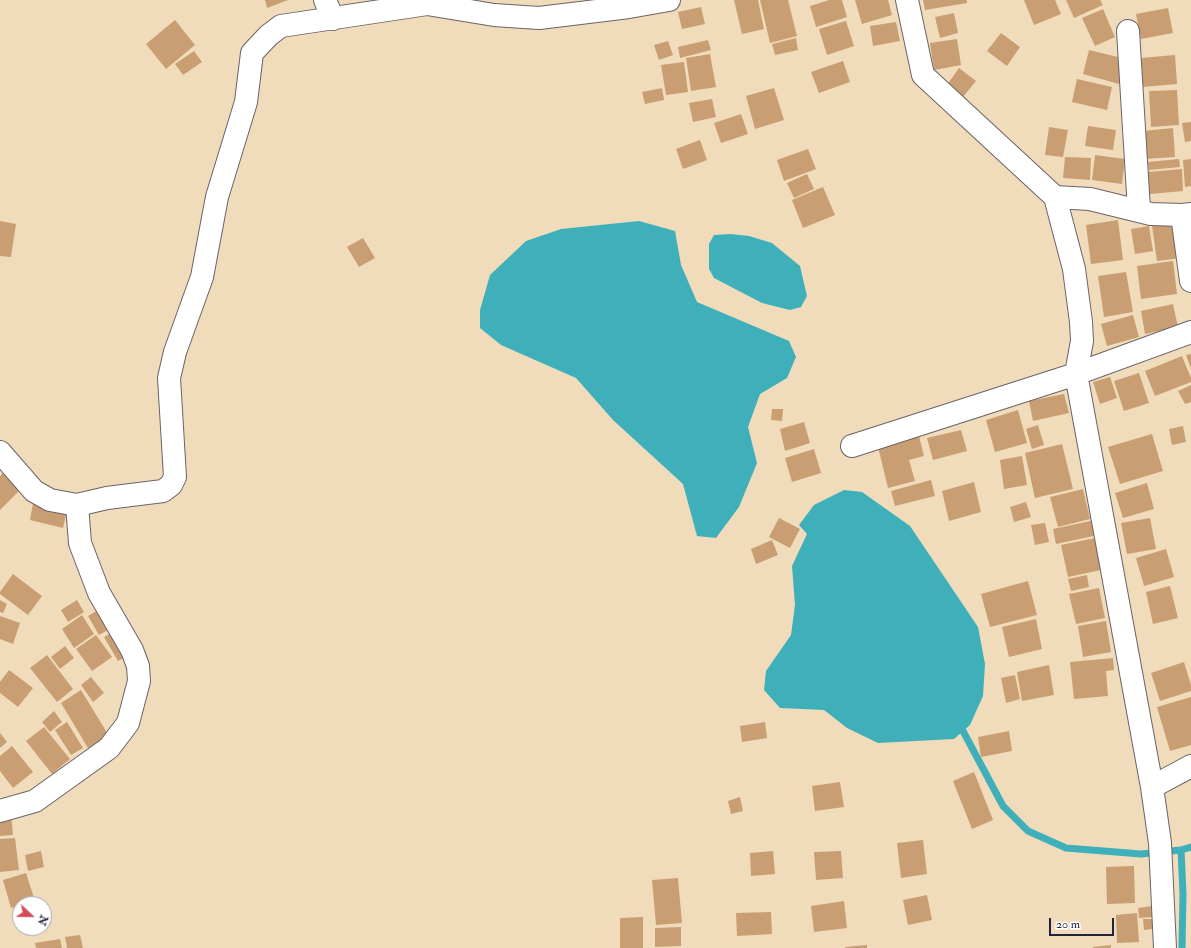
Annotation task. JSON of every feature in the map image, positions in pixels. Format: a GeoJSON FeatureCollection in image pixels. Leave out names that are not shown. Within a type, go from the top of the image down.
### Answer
{"type":"FeatureCollection","features":[{"type":"Feature","properties":{"kind":"street"},"geometry":{"type":"LineString","coordinates":[[0,452],[34,491],[50,500],[77,505],[107,498],[163,491],[171,485],[175,477],[175,465],[169,378],[175,352],[202,277],[217,197],[246,102],[252,53],[269,35],[281,26],[329,9],[427,2],[494,15],[539,18],[629,8],[669,0]]}},
{"type":"Feature","properties":{"kind":"street"},"geometry":{"type":"LineString","coordinates":[[907,0],[923,75],[1055,196],[1074,269],[1081,322],[1082,341],[1076,374],[1152,787],[1160,851],[1165,948]]}},
{"type":"Feature","properties":{"kind":"street"},"geometry":{"type":"LineString","coordinates":[[1128,31],[1139,210]]}},
{"type":"Feature","properties":{"kind":"street"},"geometry":{"type":"LineString","coordinates":[[1055,196],[1090,200],[1139,210],[1151,214],[1187,214],[1191,281]]}},
{"type":"Feature","properties":{"kind":"street"},"geometry":{"type":"LineString","coordinates":[[852,446],[1076,374],[1191,332]]}},
{"type":"Feature","properties":{"kind":"street"},"geometry":{"type":"LineString","coordinates":[[0,811],[35,801],[109,748],[128,723],[139,681],[138,666],[132,650],[99,593],[80,543],[77,505]]}},
{"type":"Feature","properties":{"kind":"street"},"geometry":{"type":"LineString","coordinates":[[1152,787],[1191,766]]}},
{"type":"Feature","properties":{"kind":"water"},"geometry":{"type":"Polygon","coordinates":[[[639,221],[675,231],[681,265],[697,302],[789,341],[796,357],[787,378],[760,394],[748,427],[757,463],[739,507],[716,538],[697,536],[683,484],[613,420],[576,378],[501,345],[480,328],[480,310],[490,275],[526,241],[561,229],[639,221]]]}},
{"type":"Feature","properties":{"kind":"water"},"geometry":{"type":"Polygon","coordinates":[[[731,234],[749,236],[772,243],[800,266],[807,296],[801,307],[790,310],[762,303],[714,278],[709,269],[709,244],[714,235],[731,234]]]}},
{"type":"Feature","properties":{"kind":"water"},"geometry":{"type":"Polygon","coordinates":[[[844,490],[862,492],[910,526],[978,627],[985,664],[983,696],[970,725],[954,739],[878,743],[847,728],[824,710],[780,708],[764,690],[766,671],[791,635],[795,605],[792,566],[807,534],[799,525],[814,505],[844,490]]]}},
{"type":"Feature","properties":{"kind":"building"},"geometry":{"type":"Polygon","coordinates":[[[265,0],[288,0],[267,8],[265,0]]]}},
{"type":"Feature","properties":{"kind":"building"},"geometry":{"type":"Polygon","coordinates":[[[734,0],[758,0],[764,29],[742,34],[734,0]]]}},
{"type":"Feature","properties":{"kind":"building"},"geometry":{"type":"Polygon","coordinates":[[[760,0],[788,0],[797,36],[770,43],[760,0]]]}},
{"type":"Feature","properties":{"kind":"building"},"geometry":{"type":"Polygon","coordinates":[[[829,0],[842,0],[847,17],[816,27],[810,6],[829,0]]]}},
{"type":"Feature","properties":{"kind":"building"},"geometry":{"type":"Polygon","coordinates":[[[855,0],[888,0],[892,15],[862,24],[855,0]]]}},
{"type":"Feature","properties":{"kind":"building"},"geometry":{"type":"Polygon","coordinates":[[[923,0],[967,0],[967,3],[925,10],[923,0]]]}},
{"type":"Feature","properties":{"kind":"building"},"geometry":{"type":"Polygon","coordinates":[[[1024,0],[1055,0],[1061,14],[1034,25],[1024,0]]]}},
{"type":"Feature","properties":{"kind":"building"},"geometry":{"type":"Polygon","coordinates":[[[1066,0],[1100,0],[1103,5],[1074,18],[1066,0]]]}},
{"type":"Feature","properties":{"kind":"building"},"geometry":{"type":"Polygon","coordinates":[[[701,7],[705,24],[682,29],[678,12],[701,7]]]}},
{"type":"Feature","properties":{"kind":"building"},"geometry":{"type":"Polygon","coordinates":[[[1168,8],[1173,33],[1141,39],[1136,14],[1168,8]]]}},
{"type":"Feature","properties":{"kind":"building"},"geometry":{"type":"Polygon","coordinates":[[[1103,9],[1115,37],[1095,46],[1082,18],[1103,9]]]}},
{"type":"Feature","properties":{"kind":"building"},"geometry":{"type":"Polygon","coordinates":[[[954,13],[958,33],[940,38],[935,17],[954,13]]]}},
{"type":"Feature","properties":{"kind":"building"},"geometry":{"type":"Polygon","coordinates":[[[175,20],[195,45],[166,69],[146,44],[175,20]]]}},
{"type":"Feature","properties":{"kind":"building"},"geometry":{"type":"Polygon","coordinates":[[[846,21],[854,46],[827,55],[819,29],[846,21]]]}},
{"type":"Feature","properties":{"kind":"building"},"geometry":{"type":"Polygon","coordinates":[[[896,22],[900,41],[873,46],[870,26],[896,22]]]}},
{"type":"Feature","properties":{"kind":"building"},"geometry":{"type":"Polygon","coordinates":[[[1001,33],[1020,47],[1007,66],[987,51],[1001,33]]]}},
{"type":"Feature","properties":{"kind":"building"},"geometry":{"type":"Polygon","coordinates":[[[796,38],[798,50],[775,55],[772,44],[796,38]]]}},
{"type":"Feature","properties":{"kind":"building"},"geometry":{"type":"Polygon","coordinates":[[[957,39],[961,65],[934,70],[930,43],[957,39]]]}},
{"type":"Feature","properties":{"kind":"building"},"geometry":{"type":"Polygon","coordinates":[[[708,40],[711,50],[680,58],[678,47],[708,40]]]}},
{"type":"Feature","properties":{"kind":"building"},"geometry":{"type":"Polygon","coordinates":[[[668,41],[673,55],[659,60],[654,45],[668,41]]]}},
{"type":"Feature","properties":{"kind":"building"},"geometry":{"type":"Polygon","coordinates":[[[1089,50],[1126,59],[1119,84],[1083,74],[1089,50]]]}},
{"type":"Feature","properties":{"kind":"building"},"geometry":{"type":"Polygon","coordinates":[[[194,51],[202,62],[183,75],[175,64],[194,51]]]}},
{"type":"Feature","properties":{"kind":"building"},"geometry":{"type":"Polygon","coordinates":[[[710,54],[716,87],[691,91],[686,58],[710,54]]]}},
{"type":"Feature","properties":{"kind":"building"},"geometry":{"type":"Polygon","coordinates":[[[1175,55],[1177,84],[1143,87],[1141,58],[1175,55]]]}},
{"type":"Feature","properties":{"kind":"building"},"geometry":{"type":"Polygon","coordinates":[[[843,61],[850,82],[819,93],[811,72],[843,61]]]}},
{"type":"Feature","properties":{"kind":"building"},"geometry":{"type":"Polygon","coordinates":[[[684,62],[688,92],[666,95],[661,65],[684,62]]]}},
{"type":"Feature","properties":{"kind":"building"},"geometry":{"type":"Polygon","coordinates":[[[959,68],[976,81],[963,97],[947,85],[959,68]]]}},
{"type":"Feature","properties":{"kind":"building"},"geometry":{"type":"Polygon","coordinates":[[[1077,79],[1112,87],[1107,110],[1072,102],[1077,79]]]}},
{"type":"Feature","properties":{"kind":"building"},"geometry":{"type":"Polygon","coordinates":[[[662,88],[664,100],[645,104],[642,92],[662,88]]]}},
{"type":"Feature","properties":{"kind":"building"},"geometry":{"type":"Polygon","coordinates":[[[774,88],[784,120],[755,129],[746,96],[774,88]]]}},
{"type":"Feature","properties":{"kind":"building"},"geometry":{"type":"Polygon","coordinates":[[[1177,90],[1179,125],[1151,127],[1149,91],[1177,90]]]}},
{"type":"Feature","properties":{"kind":"building"},"geometry":{"type":"Polygon","coordinates":[[[712,99],[716,117],[693,122],[689,103],[712,99]]]}},
{"type":"Feature","properties":{"kind":"building"},"geometry":{"type":"Polygon","coordinates":[[[741,114],[748,134],[721,143],[714,123],[741,114]]]}},
{"type":"Feature","properties":{"kind":"building"},"geometry":{"type":"Polygon","coordinates":[[[1191,122],[1191,141],[1185,142],[1182,123],[1191,122]]]}},
{"type":"Feature","properties":{"kind":"building"},"geometry":{"type":"Polygon","coordinates":[[[1088,126],[1116,130],[1113,150],[1085,146],[1088,126]]]}},
{"type":"Feature","properties":{"kind":"building"},"geometry":{"type":"Polygon","coordinates":[[[1049,127],[1068,130],[1063,157],[1045,155],[1049,127]]]}},
{"type":"Feature","properties":{"kind":"building"},"geometry":{"type":"Polygon","coordinates":[[[1173,128],[1175,157],[1145,159],[1143,131],[1173,128]]]}},
{"type":"Feature","properties":{"kind":"building"},"geometry":{"type":"Polygon","coordinates":[[[700,140],[707,160],[683,169],[676,149],[700,140]]]}},
{"type":"Feature","properties":{"kind":"building"},"geometry":{"type":"Polygon","coordinates":[[[808,149],[816,169],[784,181],[777,160],[808,149]]]}},
{"type":"Feature","properties":{"kind":"building"},"geometry":{"type":"Polygon","coordinates":[[[1095,155],[1125,159],[1122,184],[1092,180],[1095,155]]]}},
{"type":"Feature","properties":{"kind":"building"},"geometry":{"type":"Polygon","coordinates":[[[1065,157],[1091,158],[1090,180],[1063,178],[1065,157]]]}},
{"type":"Feature","properties":{"kind":"building"},"geometry":{"type":"Polygon","coordinates":[[[1179,159],[1180,167],[1149,170],[1148,162],[1179,159]]]}},
{"type":"Feature","properties":{"kind":"building"},"geometry":{"type":"Polygon","coordinates":[[[1191,159],[1191,186],[1185,187],[1183,160],[1191,159]]]}},
{"type":"Feature","properties":{"kind":"building"},"geometry":{"type":"Polygon","coordinates":[[[1182,169],[1183,191],[1150,194],[1148,172],[1182,169]]]}},
{"type":"Feature","properties":{"kind":"building"},"geometry":{"type":"Polygon","coordinates":[[[807,174],[814,189],[794,198],[787,183],[807,174]]]}},
{"type":"Feature","properties":{"kind":"building"},"geometry":{"type":"Polygon","coordinates":[[[823,187],[835,215],[803,228],[792,200],[823,187]]]}},
{"type":"Feature","properties":{"kind":"building"},"geometry":{"type":"Polygon","coordinates":[[[1118,220],[1123,260],[1091,264],[1086,225],[1118,220]]]}},
{"type":"Feature","properties":{"kind":"building"},"geometry":{"type":"Polygon","coordinates":[[[0,221],[16,224],[11,257],[0,256],[0,221]]]}},
{"type":"Feature","properties":{"kind":"building"},"geometry":{"type":"Polygon","coordinates":[[[1177,223],[1181,258],[1157,261],[1152,226],[1177,223]]]}},
{"type":"Feature","properties":{"kind":"building"},"geometry":{"type":"Polygon","coordinates":[[[1149,226],[1153,251],[1135,254],[1131,229],[1149,226]]]}},
{"type":"Feature","properties":{"kind":"building"},"geometry":{"type":"Polygon","coordinates":[[[363,238],[375,258],[359,267],[347,247],[363,238]]]}},
{"type":"Feature","properties":{"kind":"building"},"geometry":{"type":"Polygon","coordinates":[[[1173,261],[1177,294],[1141,299],[1137,266],[1173,261]]]}},
{"type":"Feature","properties":{"kind":"building"},"geometry":{"type":"Polygon","coordinates":[[[1126,272],[1133,312],[1104,317],[1098,276],[1126,272]]]}},
{"type":"Feature","properties":{"kind":"building"},"geometry":{"type":"Polygon","coordinates":[[[1173,304],[1178,327],[1145,334],[1141,311],[1173,304]]]}},
{"type":"Feature","properties":{"kind":"building"},"geometry":{"type":"Polygon","coordinates":[[[1133,315],[1139,337],[1107,346],[1101,324],[1133,315]]]}},
{"type":"Feature","properties":{"kind":"building"},"geometry":{"type":"Polygon","coordinates":[[[1191,354],[1191,369],[1186,355],[1191,354]]]}},
{"type":"Feature","properties":{"kind":"building"},"geometry":{"type":"Polygon","coordinates":[[[1182,356],[1191,378],[1191,382],[1155,396],[1145,371],[1182,356]]]}},
{"type":"Feature","properties":{"kind":"building"},"geometry":{"type":"Polygon","coordinates":[[[1139,373],[1149,403],[1124,411],[1114,381],[1139,373]]]}},
{"type":"Feature","properties":{"kind":"building"},"geometry":{"type":"Polygon","coordinates":[[[1110,377],[1117,398],[1100,404],[1093,382],[1110,377]]]}},
{"type":"Feature","properties":{"kind":"building"},"geometry":{"type":"Polygon","coordinates":[[[1191,385],[1191,402],[1185,404],[1178,391],[1191,385]]]}},
{"type":"Feature","properties":{"kind":"building"},"geometry":{"type":"Polygon","coordinates":[[[1064,394],[1069,413],[1033,421],[1029,401],[1064,394]]]}},
{"type":"Feature","properties":{"kind":"building"},"geometry":{"type":"Polygon","coordinates":[[[772,409],[783,409],[782,421],[771,420],[772,409]]]}},
{"type":"Feature","properties":{"kind":"building"},"geometry":{"type":"Polygon","coordinates":[[[1018,410],[1027,443],[995,452],[986,420],[1018,410]]]}},
{"type":"Feature","properties":{"kind":"building"},"geometry":{"type":"Polygon","coordinates":[[[804,422],[810,443],[785,451],[780,429],[804,422]]]}},
{"type":"Feature","properties":{"kind":"building"},"geometry":{"type":"Polygon","coordinates":[[[1038,425],[1044,445],[1032,449],[1026,429],[1038,425]]]}},
{"type":"Feature","properties":{"kind":"building"},"geometry":{"type":"Polygon","coordinates":[[[1183,426],[1186,442],[1172,445],[1169,429],[1183,426]]]}},
{"type":"Feature","properties":{"kind":"building"},"geometry":{"type":"Polygon","coordinates":[[[961,430],[967,451],[933,460],[927,438],[961,430]]]}},
{"type":"Feature","properties":{"kind":"building"},"geometry":{"type":"Polygon","coordinates":[[[1152,434],[1163,471],[1120,484],[1108,447],[1152,434]]]}},
{"type":"Feature","properties":{"kind":"building"},"geometry":{"type":"Polygon","coordinates":[[[919,436],[924,456],[909,460],[915,481],[888,488],[878,447],[919,436]]]}},
{"type":"Feature","properties":{"kind":"building"},"geometry":{"type":"Polygon","coordinates":[[[1062,444],[1073,489],[1035,498],[1025,453],[1062,444]]]}},
{"type":"Feature","properties":{"kind":"building"},"geometry":{"type":"Polygon","coordinates":[[[814,449],[821,473],[792,482],[785,458],[814,449]]]}},
{"type":"Feature","properties":{"kind":"building"},"geometry":{"type":"Polygon","coordinates":[[[1022,456],[1027,485],[1004,489],[1000,460],[1022,456]]]}},
{"type":"Feature","properties":{"kind":"building"},"geometry":{"type":"Polygon","coordinates":[[[7,469],[24,486],[0,510],[0,476],[7,469]]]}},
{"type":"Feature","properties":{"kind":"building"},"geometry":{"type":"Polygon","coordinates":[[[931,480],[935,496],[895,506],[891,491],[931,480]]]}},
{"type":"Feature","properties":{"kind":"building"},"geometry":{"type":"Polygon","coordinates":[[[974,482],[981,512],[949,521],[942,491],[974,482]]]}},
{"type":"Feature","properties":{"kind":"building"},"geometry":{"type":"Polygon","coordinates":[[[1147,483],[1154,509],[1123,518],[1115,493],[1147,483]]]}},
{"type":"Feature","properties":{"kind":"building"},"geometry":{"type":"Polygon","coordinates":[[[1083,489],[1090,519],[1058,527],[1050,497],[1083,489]]]}},
{"type":"Feature","properties":{"kind":"building"},"geometry":{"type":"Polygon","coordinates":[[[34,498],[68,506],[63,528],[30,520],[34,498]]]}},
{"type":"Feature","properties":{"kind":"building"},"geometry":{"type":"Polygon","coordinates":[[[1026,502],[1031,517],[1014,522],[1010,507],[1026,502]]]}},
{"type":"Feature","properties":{"kind":"building"},"geometry":{"type":"Polygon","coordinates":[[[779,518],[800,529],[790,548],[769,537],[779,518]]]}},
{"type":"Feature","properties":{"kind":"building"},"geometry":{"type":"Polygon","coordinates":[[[1150,518],[1156,549],[1127,554],[1121,523],[1150,518]]]}},
{"type":"Feature","properties":{"kind":"building"},"geometry":{"type":"Polygon","coordinates":[[[1095,520],[1098,535],[1056,544],[1053,529],[1095,520]]]}},
{"type":"Feature","properties":{"kind":"building"},"geometry":{"type":"Polygon","coordinates":[[[1045,523],[1049,542],[1035,545],[1031,525],[1045,523]]]}},
{"type":"Feature","properties":{"kind":"building"},"geometry":{"type":"Polygon","coordinates":[[[1095,538],[1101,570],[1068,577],[1061,545],[1095,538]]]}},
{"type":"Feature","properties":{"kind":"building"},"geometry":{"type":"Polygon","coordinates":[[[772,540],[778,555],[756,564],[751,549],[772,540]]]}},
{"type":"Feature","properties":{"kind":"building"},"geometry":{"type":"Polygon","coordinates":[[[1166,549],[1174,577],[1144,586],[1136,558],[1166,549]]]}},
{"type":"Feature","properties":{"kind":"building"},"geometry":{"type":"Polygon","coordinates":[[[13,574],[42,596],[28,615],[0,594],[13,574]]]}},
{"type":"Feature","properties":{"kind":"building"},"geometry":{"type":"Polygon","coordinates":[[[1087,575],[1089,587],[1071,591],[1068,579],[1087,575]]]}},
{"type":"Feature","properties":{"kind":"building"},"geometry":{"type":"Polygon","coordinates":[[[1028,581],[1037,615],[990,627],[981,594],[1028,581]]]}},
{"type":"Feature","properties":{"kind":"building"},"geometry":{"type":"Polygon","coordinates":[[[1170,586],[1178,618],[1153,624],[1146,592],[1170,586]]]}},
{"type":"Feature","properties":{"kind":"building"},"geometry":{"type":"Polygon","coordinates":[[[1099,588],[1105,618],[1076,624],[1069,594],[1099,588]]]}},
{"type":"Feature","properties":{"kind":"building"},"geometry":{"type":"Polygon","coordinates":[[[0,600],[7,604],[3,613],[0,612],[0,600]]]}},
{"type":"Feature","properties":{"kind":"building"},"geometry":{"type":"Polygon","coordinates":[[[77,600],[84,612],[68,622],[61,610],[77,600]]]}},
{"type":"Feature","properties":{"kind":"building"},"geometry":{"type":"Polygon","coordinates":[[[100,609],[110,629],[99,635],[88,616],[100,609]]]}},
{"type":"Feature","properties":{"kind":"building"},"geometry":{"type":"Polygon","coordinates":[[[82,615],[94,634],[74,648],[62,629],[82,615]]]}},
{"type":"Feature","properties":{"kind":"building"},"geometry":{"type":"Polygon","coordinates":[[[0,616],[20,623],[13,644],[0,639],[0,616]]]}},
{"type":"Feature","properties":{"kind":"building"},"geometry":{"type":"Polygon","coordinates":[[[1036,619],[1042,649],[1009,657],[1002,627],[1036,619]]]}},
{"type":"Feature","properties":{"kind":"building"},"geometry":{"type":"Polygon","coordinates":[[[1106,621],[1111,652],[1083,657],[1078,626],[1106,621]]]}},
{"type":"Feature","properties":{"kind":"building"},"geometry":{"type":"Polygon","coordinates":[[[117,630],[131,654],[118,661],[104,637],[117,630]]]}},
{"type":"Feature","properties":{"kind":"building"},"geometry":{"type":"Polygon","coordinates":[[[96,635],[112,657],[92,671],[76,649],[96,635]]]}},
{"type":"Feature","properties":{"kind":"building"},"geometry":{"type":"Polygon","coordinates":[[[65,646],[74,658],[60,669],[51,657],[65,646]]]}},
{"type":"Feature","properties":{"kind":"building"},"geometry":{"type":"Polygon","coordinates":[[[47,655],[73,689],[57,702],[30,668],[47,655]]]}},
{"type":"Feature","properties":{"kind":"building"},"geometry":{"type":"Polygon","coordinates":[[[1113,658],[1114,670],[1106,671],[1108,696],[1074,699],[1070,662],[1113,658]]]}},
{"type":"Feature","properties":{"kind":"building"},"geometry":{"type":"Polygon","coordinates":[[[1184,662],[1191,685],[1191,691],[1160,701],[1151,673],[1184,662]]]}},
{"type":"Feature","properties":{"kind":"building"},"geometry":{"type":"Polygon","coordinates":[[[1049,665],[1054,695],[1022,701],[1017,672],[1049,665]]]}},
{"type":"Feature","properties":{"kind":"building"},"geometry":{"type":"Polygon","coordinates":[[[9,670],[33,688],[18,707],[0,693],[0,682],[9,670]]]}},
{"type":"Feature","properties":{"kind":"building"},"geometry":{"type":"Polygon","coordinates":[[[1015,675],[1020,699],[1006,703],[1001,678],[1015,675]]]}},
{"type":"Feature","properties":{"kind":"building"},"geometry":{"type":"Polygon","coordinates":[[[91,677],[104,693],[93,702],[81,685],[91,677]]]}},
{"type":"Feature","properties":{"kind":"building"},"geometry":{"type":"Polygon","coordinates":[[[81,690],[109,736],[88,748],[61,703],[81,690]]]}},
{"type":"Feature","properties":{"kind":"building"},"geometry":{"type":"Polygon","coordinates":[[[1191,697],[1191,745],[1170,751],[1157,707],[1191,697]]]}},
{"type":"Feature","properties":{"kind":"building"},"geometry":{"type":"Polygon","coordinates":[[[54,711],[62,722],[50,732],[42,722],[54,711]]]}},
{"type":"Feature","properties":{"kind":"building"},"geometry":{"type":"Polygon","coordinates":[[[67,722],[83,748],[71,755],[55,730],[67,722]]]}},
{"type":"Feature","properties":{"kind":"building"},"geometry":{"type":"Polygon","coordinates":[[[765,722],[767,738],[742,742],[740,726],[765,722]]]}},
{"type":"Feature","properties":{"kind":"building"},"geometry":{"type":"Polygon","coordinates":[[[44,727],[70,759],[52,774],[26,741],[44,727]]]}},
{"type":"Feature","properties":{"kind":"building"},"geometry":{"type":"Polygon","coordinates":[[[1009,731],[1012,751],[981,757],[978,737],[1009,731]]]}},
{"type":"Feature","properties":{"kind":"building"},"geometry":{"type":"Polygon","coordinates":[[[0,733],[7,742],[0,748],[0,733]]]}},
{"type":"Feature","properties":{"kind":"building"},"geometry":{"type":"Polygon","coordinates":[[[12,746],[33,772],[13,788],[0,771],[0,756],[12,746]]]}},
{"type":"Feature","properties":{"kind":"building"},"geometry":{"type":"Polygon","coordinates":[[[974,772],[993,820],[972,829],[953,781],[974,772]]]}},
{"type":"Feature","properties":{"kind":"building"},"geometry":{"type":"Polygon","coordinates":[[[840,782],[844,807],[815,811],[812,786],[840,782]]]}},
{"type":"Feature","properties":{"kind":"building"},"geometry":{"type":"Polygon","coordinates":[[[740,797],[743,811],[731,814],[728,801],[740,797]]]}},
{"type":"Feature","properties":{"kind":"building"},"geometry":{"type":"Polygon","coordinates":[[[11,814],[13,835],[0,836],[0,815],[11,814]]]}},
{"type":"Feature","properties":{"kind":"building"},"geometry":{"type":"Polygon","coordinates":[[[15,838],[19,870],[0,872],[0,839],[15,838]]]}},
{"type":"Feature","properties":{"kind":"building"},"geometry":{"type":"Polygon","coordinates":[[[923,840],[927,874],[901,878],[897,843],[923,840]]]}},
{"type":"Feature","properties":{"kind":"building"},"geometry":{"type":"Polygon","coordinates":[[[41,851],[44,867],[28,871],[25,855],[41,851]]]}},
{"type":"Feature","properties":{"kind":"building"},"geometry":{"type":"Polygon","coordinates":[[[773,851],[775,874],[751,876],[750,853],[773,851]]]}},
{"type":"Feature","properties":{"kind":"building"},"geometry":{"type":"Polygon","coordinates":[[[841,851],[843,878],[816,880],[814,852],[841,851]]]}},
{"type":"Feature","properties":{"kind":"building"},"geometry":{"type":"Polygon","coordinates":[[[1134,866],[1135,903],[1107,904],[1106,867],[1134,866]]]}},
{"type":"Feature","properties":{"kind":"building"},"geometry":{"type":"Polygon","coordinates":[[[26,873],[33,896],[12,896],[11,908],[3,880],[26,873]]]}},
{"type":"Feature","properties":{"kind":"building"},"geometry":{"type":"Polygon","coordinates":[[[678,878],[682,923],[656,925],[652,880],[678,878]]]}},
{"type":"Feature","properties":{"kind":"building"},"geometry":{"type":"Polygon","coordinates":[[[927,895],[932,920],[908,925],[903,900],[927,895]]]}},
{"type":"Feature","properties":{"kind":"building"},"geometry":{"type":"Polygon","coordinates":[[[844,901],[847,928],[814,932],[811,906],[844,901]]]}},
{"type":"Feature","properties":{"kind":"building"},"geometry":{"type":"Polygon","coordinates":[[[1152,906],[1153,917],[1139,918],[1138,908],[1152,906]]]}},
{"type":"Feature","properties":{"kind":"building"},"geometry":{"type":"Polygon","coordinates":[[[771,912],[772,934],[737,936],[736,913],[771,912]]]}},
{"type":"Feature","properties":{"kind":"building"},"geometry":{"type":"Polygon","coordinates":[[[1137,913],[1139,942],[1117,943],[1116,915],[1137,913]]]}},
{"type":"Feature","properties":{"kind":"building"},"geometry":{"type":"Polygon","coordinates":[[[643,917],[643,948],[620,948],[620,918],[643,917]]]}},
{"type":"Feature","properties":{"kind":"building"},"geometry":{"type":"Polygon","coordinates":[[[1143,919],[1153,919],[1153,929],[1144,930],[1143,919]]]}},
{"type":"Feature","properties":{"kind":"building"},"geometry":{"type":"Polygon","coordinates":[[[681,927],[681,946],[655,947],[655,928],[681,927]]]}},
{"type":"Feature","properties":{"kind":"building"},"geometry":{"type":"Polygon","coordinates":[[[80,935],[83,948],[67,948],[65,937],[80,935]]]}},
{"type":"Feature","properties":{"kind":"building"},"geometry":{"type":"Polygon","coordinates":[[[60,939],[62,948],[36,948],[35,943],[60,939]]]}},
{"type":"Feature","properties":{"kind":"building"},"geometry":{"type":"Polygon","coordinates":[[[867,945],[867,948],[845,948],[845,947],[867,945]]]}},
{"type":"Feature","properties":{"kind":"building"},"geometry":{"type":"Polygon","coordinates":[[[1111,945],[1111,948],[1093,948],[1093,947],[1111,945]]]}},
{"type":"Feature","properties":{"kind":"waterway"},"geometry":{"type":"LineString","coordinates":[[963,731],[1003,806],[1028,831],[1066,848],[1141,854],[1181,850],[1191,847]]}},
{"type":"Feature","properties":{"kind":"waterway"},"geometry":{"type":"LineString","coordinates":[[1181,850],[1183,894],[1182,948]]}}]}
